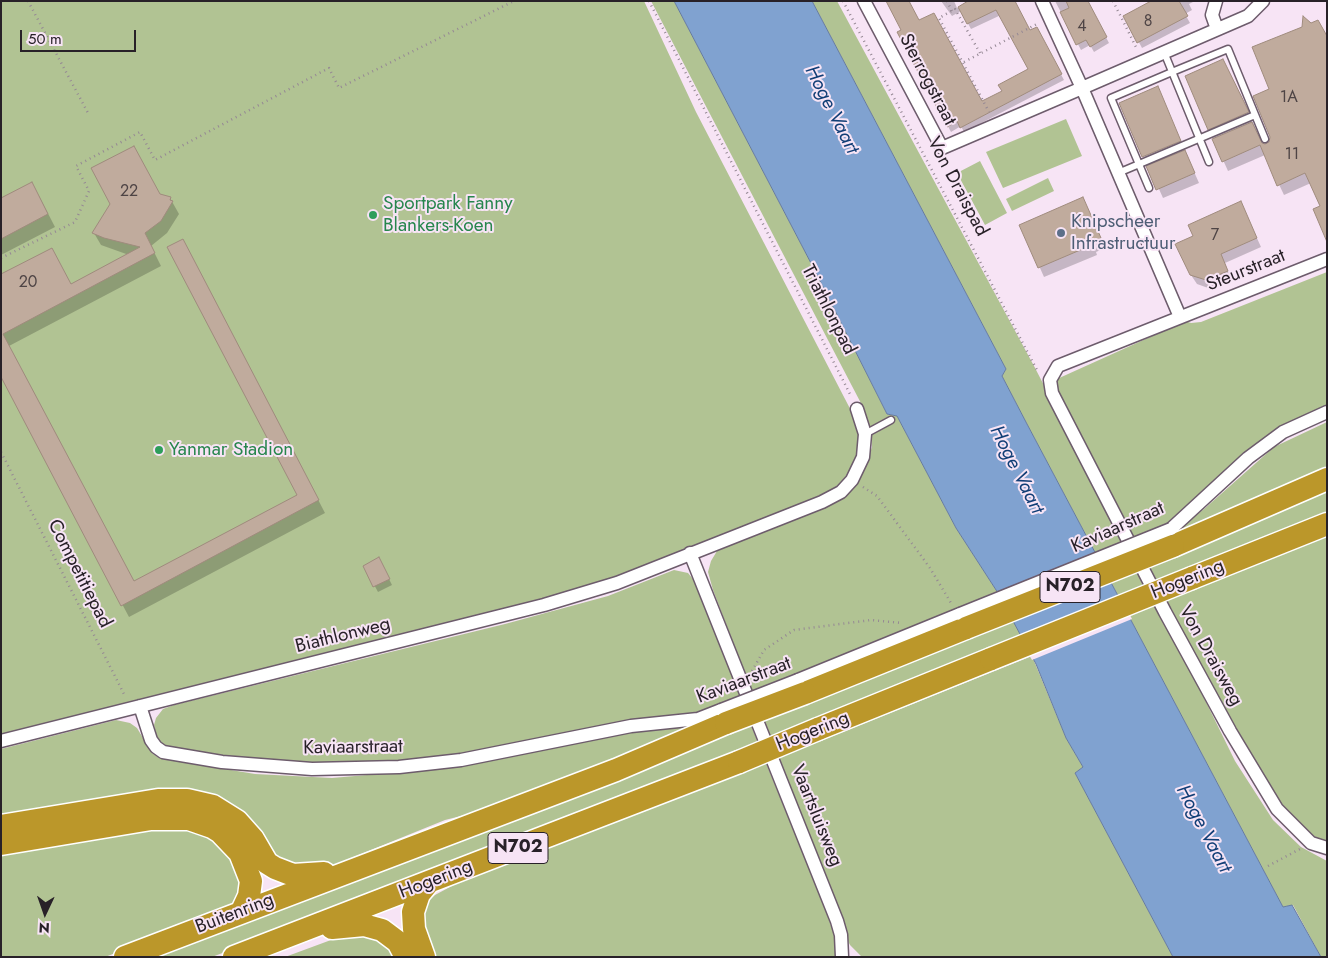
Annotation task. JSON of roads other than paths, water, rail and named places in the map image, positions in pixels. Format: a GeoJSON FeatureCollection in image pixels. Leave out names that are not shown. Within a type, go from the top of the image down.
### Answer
{"type":"FeatureCollection","features":[{"type":"Feature","properties":{"kind":"highway","name":"Hogering"},"geometry":{"type":"LineString","coordinates":[[345,872],[616,770],[723,717],[1172,537],[1327,479]]}},
{"type":"Feature","properties":{"kind":"highway","name":"Hogering"},"geometry":{"type":"LineString","coordinates":[[296,933],[739,762],[1327,524]]}},
{"type":"Feature","properties":{"kind":"highway"},"geometry":{"type":"LineString","coordinates":[[1,826],[158,800],[187,800],[213,806],[237,821],[253,839],[267,863],[275,868],[294,875],[345,872]]}},
{"type":"Feature","properties":{"kind":"highway"},"geometry":{"type":"LineString","coordinates":[[1,844],[151,819],[174,818],[194,820],[220,832],[240,853],[251,881],[249,896],[242,912]]}},
{"type":"Feature","properties":{"kind":"highway","name":"Buitenring"},"geometry":{"type":"LineString","coordinates":[[125,957],[345,872]]}},
{"type":"Feature","properties":{"kind":"highway"},"geometry":{"type":"LineString","coordinates":[[424,957],[414,929],[413,912],[419,894],[428,883]]}},
{"type":"Feature","properties":{"kind":"highway"},"geometry":{"type":"LineString","coordinates":[[296,933],[352,925],[373,926],[392,936],[406,957]]}},
{"type":"Feature","properties":{"kind":"highway","name":"Buitenring"},"geometry":{"type":"LineString","coordinates":[[234,957],[296,933]]}},
{"type":"Feature","properties":{"kind":"street","name":"Sterrogstraat"},"geometry":{"type":"LineString","coordinates":[[864,1],[942,148],[1082,88]]}},
{"type":"Feature","properties":{"kind":"street"},"geometry":{"type":"LineString","coordinates":[[1042,1],[1082,88],[1180,318]]}},
{"type":"Feature","properties":{"kind":"street"},"geometry":{"type":"LineString","coordinates":[[1216,1],[1212,15],[1217,29]]}},
{"type":"Feature","properties":{"kind":"street"},"geometry":{"type":"LineString","coordinates":[[1082,88],[1248,16],[1263,1]]}},
{"type":"Feature","properties":{"kind":"street","name":"Steurstraat"},"geometry":{"type":"LineString","coordinates":[[1050,380],[1058,366],[1327,259]]}},
{"type":"Feature","properties":{"kind":"street","name":"Von Draisweg"},"geometry":{"type":"LineString","coordinates":[[1050,380],[1052,393],[1165,612],[1230,731],[1277,809],[1311,843],[1327,848]]}},
{"type":"Feature","properties":{"kind":"street"},"geometry":{"type":"LineString","coordinates":[[690,553],[822,502],[841,492],[852,480],[861,463],[865,444],[865,434],[857,409]]}},
{"type":"Feature","properties":{"kind":"street","name":"Kaviaarstraat"},"geometry":{"type":"LineString","coordinates":[[1172,537],[1248,458],[1276,437],[1327,412]]}},
{"type":"Feature","properties":{"kind":"street","name":"Biathlonweg"},"geometry":{"type":"LineString","coordinates":[[1,741],[580,596],[690,553]]}},
{"type":"Feature","properties":{"kind":"street","name":"Vaartsluisweg"},"geometry":{"type":"LineString","coordinates":[[690,553],[834,914],[841,935],[842,957]]}},
{"type":"Feature","properties":{"kind":"street","name":"Kaviaarstraat"},"geometry":{"type":"LineString","coordinates":[[135,708],[150,740],[163,752],[222,762],[312,769],[390,767],[462,760],[638,725],[723,717]]}},
{"type":"Feature","properties":{"kind":"lane"},"geometry":{"type":"LineString","coordinates":[[1149,188],[1111,98],[1172,72],[1228,49],[1265,139]]}},
{"type":"Feature","properties":{"kind":"lane"},"geometry":{"type":"LineString","coordinates":[[1164,52],[1209,162]]}},
{"type":"Feature","properties":{"kind":"lane"},"geometry":{"type":"LineString","coordinates":[[1118,173],[1255,116]]}},
{"type":"Feature","properties":{"kind":"lane"},"geometry":{"type":"LineString","coordinates":[[865,434],[891,420]]}},
{"type":"Feature","properties":{"kind":"water","name":"Hoge Vaart"},"geometry":{"type":"Polygon","coordinates":[[[674,1],[812,1],[1006,369],[1002,376],[1283,907],[1292,905],[1321,957],[1173,957],[1075,773],[1083,767],[1066,738],[1036,664],[998,593],[956,528],[897,416],[887,414],[813,267],[674,1]]]}},
{"type":"Feature","properties":{"kind":"place","name":"Sportpark Fanny Blankers-Koen"},"geometry":{"type":"Point","coordinates":[373,215]}},
{"type":"Feature","properties":{"kind":"place","name":"Knipscheer Infrastructuur"},"geometry":{"type":"Point","coordinates":[1061,233]}},
{"type":"Feature","properties":{"kind":"place","name":"Yanmar Stadion"},"geometry":{"type":"Point","coordinates":[159,450]}}]}
